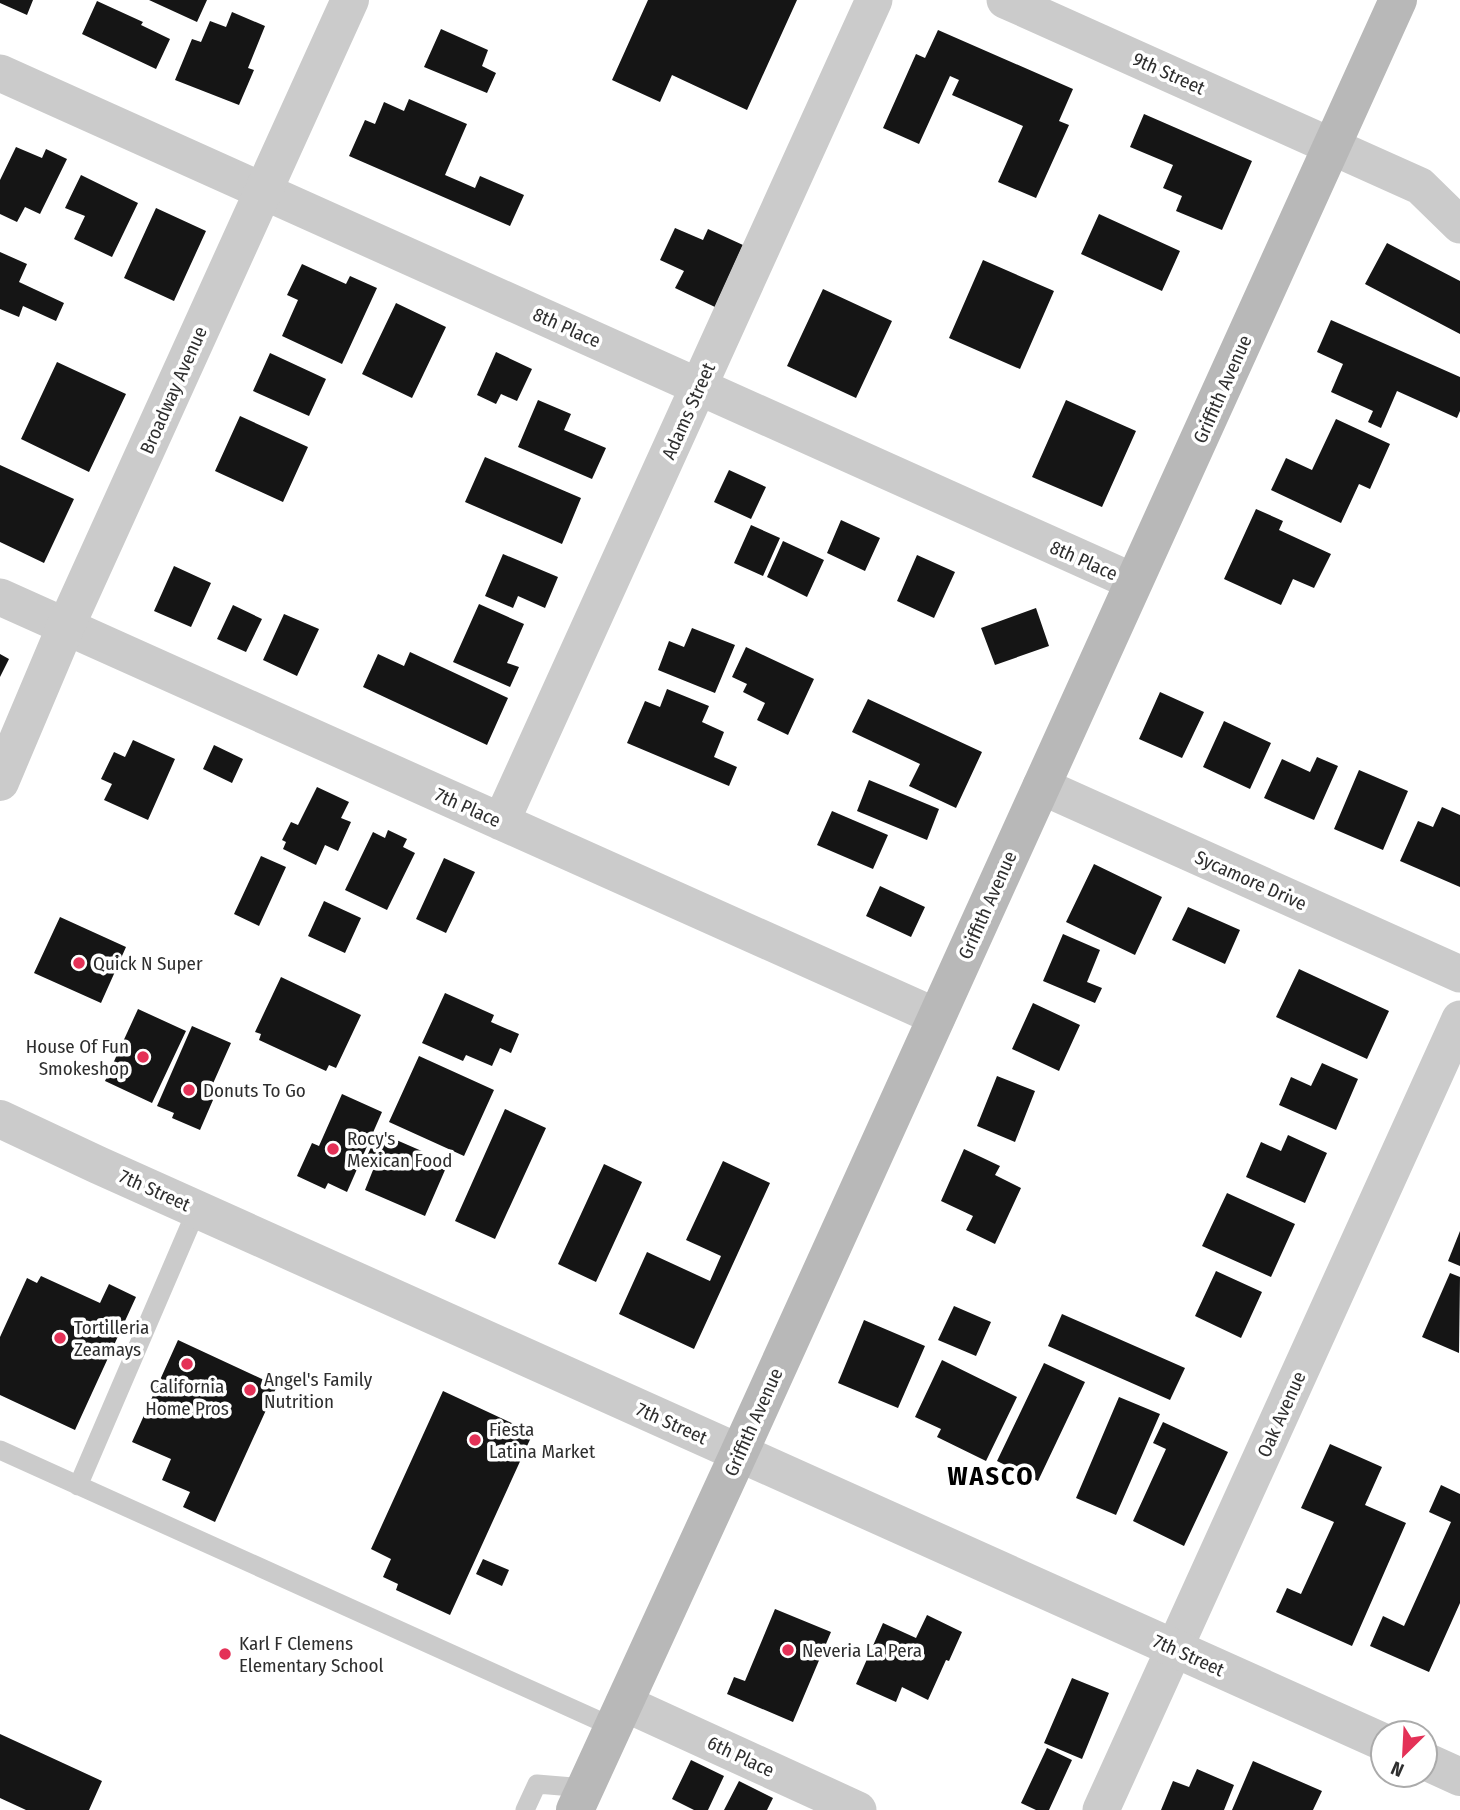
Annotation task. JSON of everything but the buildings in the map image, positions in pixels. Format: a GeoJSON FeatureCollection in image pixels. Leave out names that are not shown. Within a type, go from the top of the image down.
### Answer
{"type":"FeatureCollection","features":[{"type":"Feature","properties":{"kind":"main road","name":"Griffith Avenue"},"geometry":{"type":"LineString","coordinates":[[580,1799],[1398,0]]}},
{"type":"Feature","properties":{"kind":"street","name":"Broadway Avenue"},"geometry":{"type":"LineString","coordinates":[[0,782],[66,626],[350,0]]}},
{"type":"Feature","properties":{"kind":"street","name":"Adams Street"},"geometry":{"type":"LineString","coordinates":[[501,822],[874,0]]}},
{"type":"Feature","properties":{"kind":"street","name":"9th Street"},"geometry":{"type":"LineString","coordinates":[[1005,0],[1420,186],[1460,225]]}},
{"type":"Feature","properties":{"kind":"street","name":"8th Place"},"geometry":{"type":"LineString","coordinates":[[0,73],[1134,582]]}},
{"type":"Feature","properties":{"kind":"street","name":"7th Place"},"geometry":{"type":"LineString","coordinates":[[0,597],[937,1017]]}},
{"type":"Feature","properties":{"kind":"street","name":"Sycamore Drive"},"geometry":{"type":"LineString","coordinates":[[1041,786],[1460,974]]}},
{"type":"Feature","properties":{"kind":"street","name":"Oak Avenue"},"geometry":{"type":"LineString","coordinates":[[1101,1810],[1460,1019]]}},
{"type":"Feature","properties":{"kind":"street","name":"7th Street"},"geometry":{"type":"LineString","coordinates":[[0,1119],[1369,1736]]}},
{"type":"Feature","properties":{"kind":"street","name":"6th Place"},"geometry":{"type":"LineString","coordinates":[[618,1715],[858,1810]]}},
{"type":"Feature","properties":{"kind":"street"},"geometry":{"type":"LineString","coordinates":[[1439,1767],[1460,1777]]}},
{"type":"Feature","properties":{"kind":"lane"},"geometry":{"type":"LineString","coordinates":[[78,1486],[197,1209]]}},
{"type":"Feature","properties":{"kind":"lane"},"geometry":{"type":"LineString","coordinates":[[0,1450],[78,1486],[618,1715]]}},
{"type":"Feature","properties":{"kind":"lane"},"geometry":{"type":"LineString","coordinates":[[525,1810],[537,1784],[580,1799]]}},
{"type":"Feature","properties":{"kind":"place","name":"Quick N Super"},"geometry":{"type":"Point","coordinates":[79,963]}},
{"type":"Feature","properties":{"kind":"place","name":"House Of Fun Smokeshop"},"geometry":{"type":"Point","coordinates":[143,1057]}},
{"type":"Feature","properties":{"kind":"place","name":"Donuts To Go"},"geometry":{"type":"Point","coordinates":[189,1090]}},
{"type":"Feature","properties":{"kind":"place","name":"Rocy's Mexican Food"},"geometry":{"type":"Point","coordinates":[333,1149]}},
{"type":"Feature","properties":{"kind":"place","name":"Tortilleria Zeamays"},"geometry":{"type":"Point","coordinates":[60,1338]}},
{"type":"Feature","properties":{"kind":"place","name":"California Home Pros"},"geometry":{"type":"Point","coordinates":[187,1364]}},
{"type":"Feature","properties":{"kind":"place","name":"Angel's Family Nutrition"},"geometry":{"type":"Point","coordinates":[250,1390]}},
{"type":"Feature","properties":{"kind":"place","name":"Fiesta Latina Market"},"geometry":{"type":"Point","coordinates":[475,1440]}},
{"type":"Feature","properties":{"kind":"place","name":"Neveria La Pera"},"geometry":{"type":"Point","coordinates":[788,1650]}},
{"type":"Feature","properties":{"kind":"place","name":"Karl F Clemens Elementary School"},"geometry":{"type":"Point","coordinates":[225,1654]}},
{"type":"Feature","properties":{"kind":"district","name":"WASCO"},"geometry":{"type":"Point","coordinates":[991,1476]}}]}
